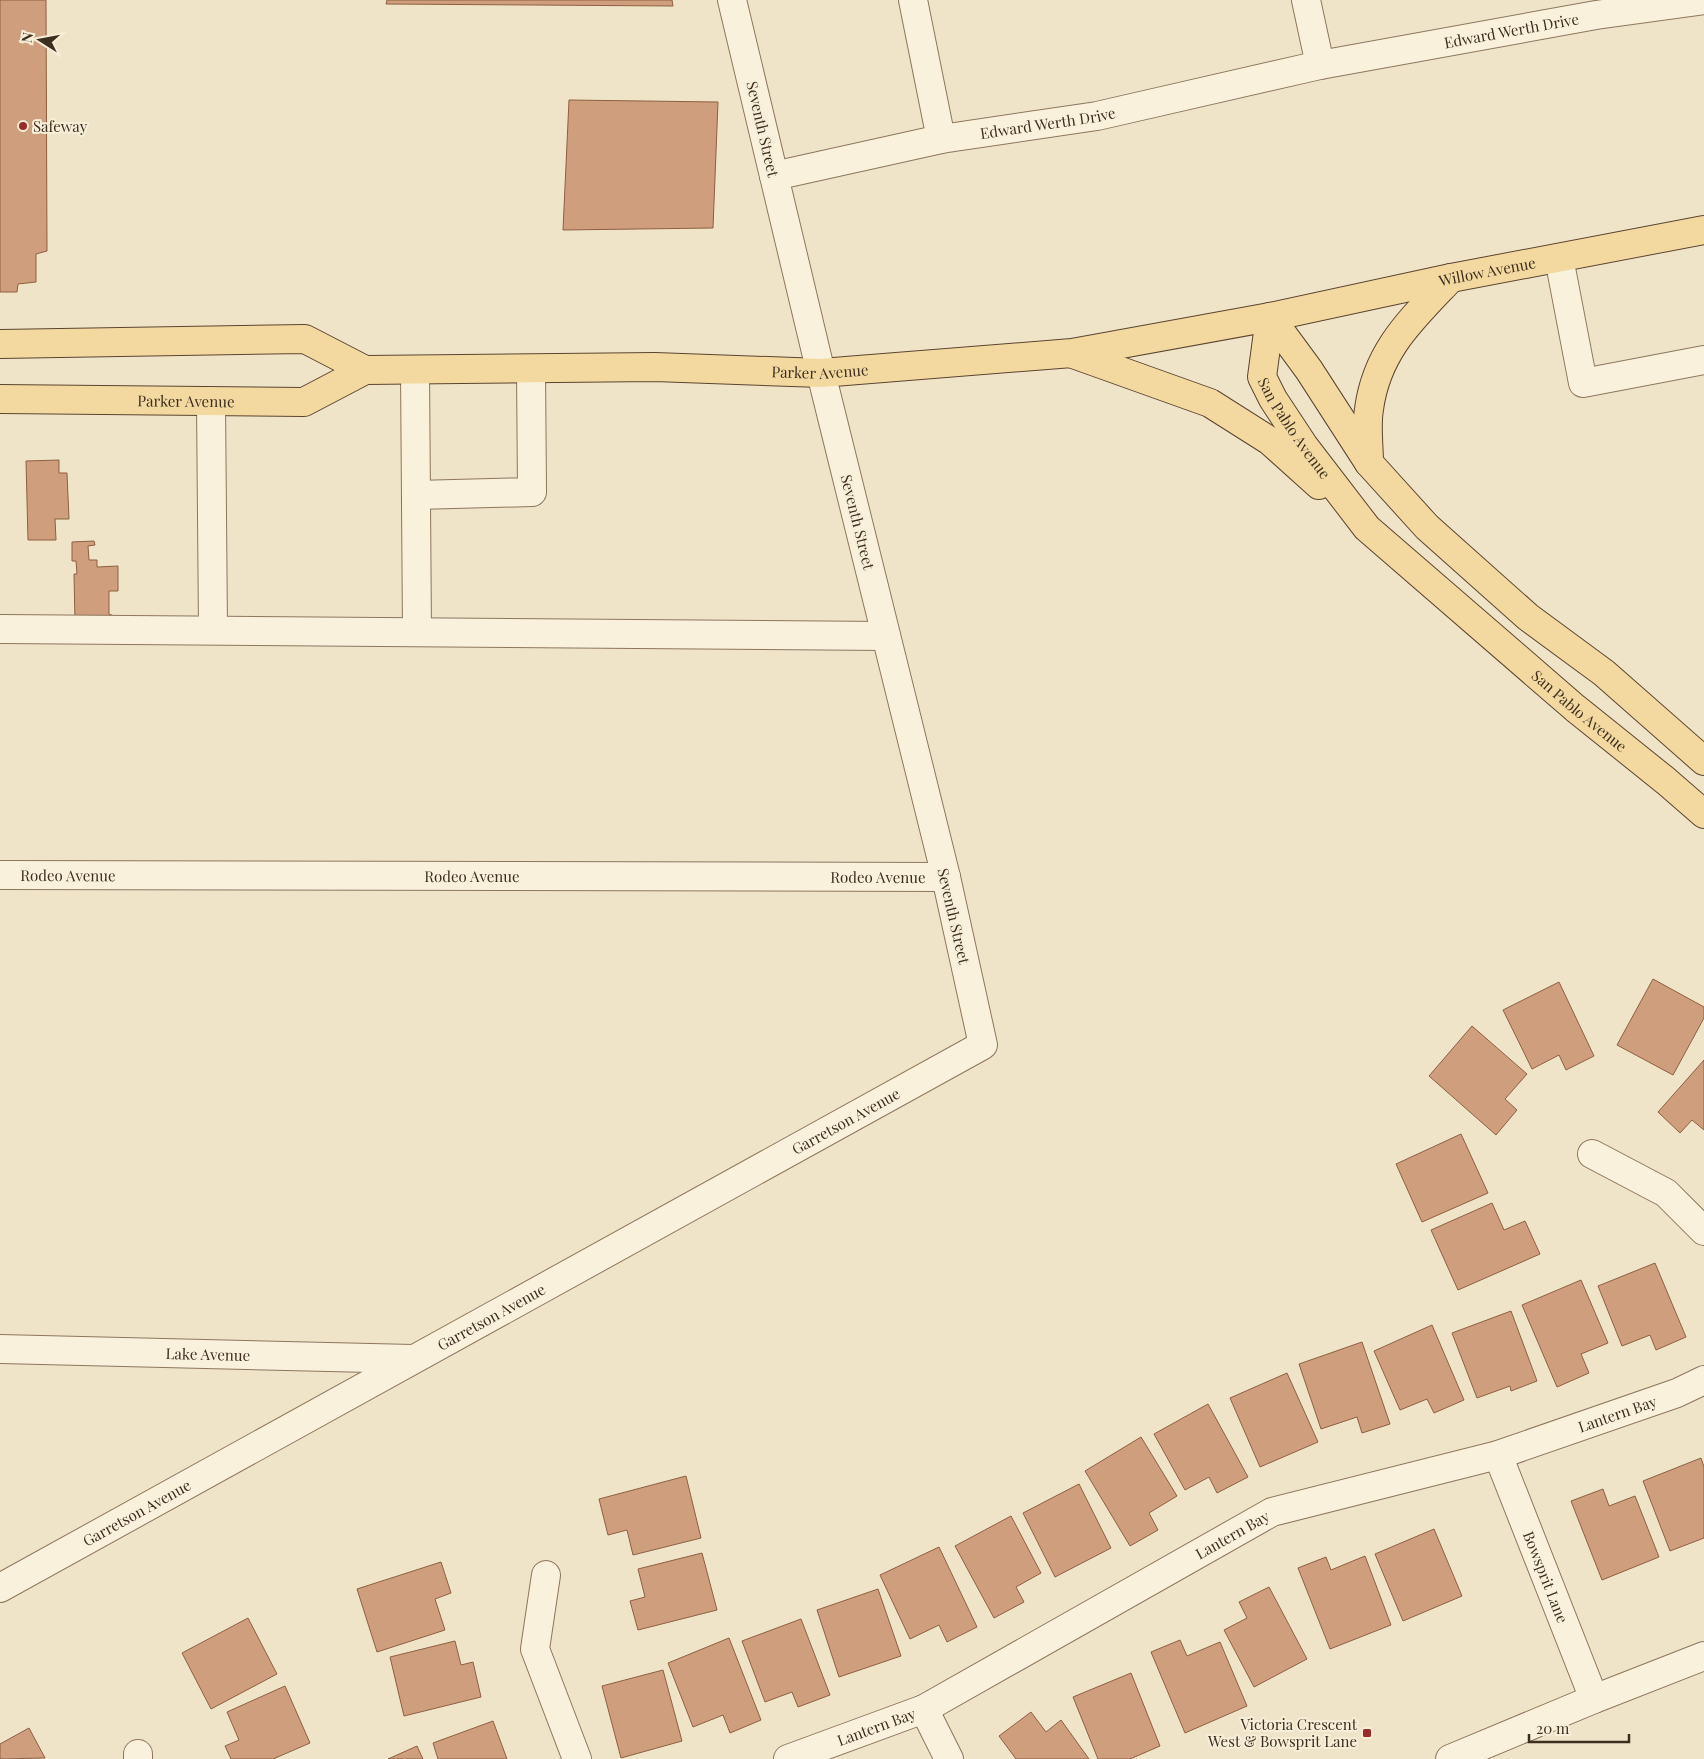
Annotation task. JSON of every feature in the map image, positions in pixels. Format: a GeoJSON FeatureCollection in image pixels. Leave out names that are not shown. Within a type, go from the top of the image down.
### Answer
{"type":"FeatureCollection","features":[{"type":"Feature","properties":{"kind":"main road","name":"Willow Avenue"},"geometry":{"type":"LineString","coordinates":[[1270,317],[1451,278],[1704,230]]}},
{"type":"Feature","properties":{"kind":"main road"},"geometry":{"type":"LineString","coordinates":[[1369,463],[1368,411],[1374,382],[1387,352],[1406,324],[1451,278]]}},
{"type":"Feature","properties":{"kind":"main road","name":"Parker Avenue"},"geometry":{"type":"LineString","coordinates":[[0,344],[305,339],[365,370],[655,367],[821,373],[1072,353],[1270,317]]}},
{"type":"Feature","properties":{"kind":"main road"},"geometry":{"type":"LineString","coordinates":[[1270,317],[1309,370],[1369,463],[1427,527],[1528,617],[1604,674],[1693,749],[1704,761]]}},
{"type":"Feature","properties":{"kind":"main road","name":"San Pablo Avenue"},"geometry":{"type":"LineString","coordinates":[[1270,317],[1262,377],[1273,399],[1304,446],[1367,528],[1575,708],[1704,814]]}},
{"type":"Feature","properties":{"kind":"main road"},"geometry":{"type":"LineString","coordinates":[[1072,353],[1210,403],[1270,441],[1367,528]]}},
{"type":"Feature","properties":{"kind":"main road","name":"Parker Avenue"},"geometry":{"type":"LineString","coordinates":[[0,399],[304,402],[365,370]]}},
{"type":"Feature","properties":{"kind":"street","name":"Seventh Street"},"geometry":{"type":"LineString","coordinates":[[732,0],[821,373],[946,877],[983,1045]]}},
{"type":"Feature","properties":{"kind":"street"},"geometry":{"type":"LineString","coordinates":[[913,0],[940,139]]}},
{"type":"Feature","properties":{"kind":"street"},"geometry":{"type":"LineString","coordinates":[[1306,0],[1320,65]]}},
{"type":"Feature","properties":{"kind":"street","name":"Edward Werth Drive"},"geometry":{"type":"LineString","coordinates":[[774,176],[940,139],[1098,116],[1320,65],[1595,7],[1704,0]]}},
{"type":"Feature","properties":{"kind":"street"},"geometry":{"type":"LineString","coordinates":[[1559,258],[1583,383],[1704,360]]}},
{"type":"Feature","properties":{"kind":"street"},"geometry":{"type":"LineString","coordinates":[[416,495],[532,492],[531,369]]}},
{"type":"Feature","properties":{"kind":"street"},"geometry":{"type":"LineString","coordinates":[[415,370],[417,632]]}},
{"type":"Feature","properties":{"kind":"street"},"geometry":{"type":"LineString","coordinates":[[211,401],[212,630]]}},
{"type":"Feature","properties":{"kind":"street"},"geometry":{"type":"LineString","coordinates":[[0,629],[886,636]]}},
{"type":"Feature","properties":{"kind":"street","name":"Rodeo Avenue"},"geometry":{"type":"LineString","coordinates":[[0,875],[946,877]]}},
{"type":"Feature","properties":{"kind":"street","name":"Garretson Avenue"},"geometry":{"type":"LineString","coordinates":[[0,1588],[983,1045]]}},
{"type":"Feature","properties":{"kind":"street"},"geometry":{"type":"LineString","coordinates":[[1592,1154],[1666,1193],[1704,1232]]}},
{"type":"Feature","properties":{"kind":"street","name":"Lake Avenue"},"geometry":{"type":"LineString","coordinates":[[0,1349],[414,1359]]}},
{"type":"Feature","properties":{"kind":"street","name":"Lantern Bay"},"geometry":{"type":"LineString","coordinates":[[788,1759],[924,1709],[1272,1512],[1498,1455],[1677,1392],[1704,1380]]}},
{"type":"Feature","properties":{"kind":"street","name":"Bowsprit Lane"},"geometry":{"type":"LineString","coordinates":[[1498,1455],[1594,1699]]}},
{"type":"Feature","properties":{"kind":"street"},"geometry":{"type":"LineString","coordinates":[[546,1575],[535,1649],[577,1759]]}},
{"type":"Feature","properties":{"kind":"street"},"geometry":{"type":"LineString","coordinates":[[1450,1759],[1704,1656]]}},
{"type":"Feature","properties":{"kind":"street"},"geometry":{"type":"LineString","coordinates":[[924,1709],[949,1759]]}},
{"type":"Feature","properties":{"kind":"building","name":"Safeway"},"geometry":{"type":"Polygon","coordinates":[[[0,0],[46,0],[47,251],[36,254],[36,282],[18,284],[17,292],[0,292],[0,0]]]}},
{"type":"Feature","properties":{"kind":"building"},"geometry":{"type":"Polygon","coordinates":[[[387,0],[672,0],[673,6],[386,4],[387,0]]]}},
{"type":"Feature","properties":{"kind":"building"},"geometry":{"type":"Polygon","coordinates":[[[569,100],[718,102],[713,228],[563,230],[569,100]]]}},
{"type":"Feature","properties":{"kind":"building"},"geometry":{"type":"Polygon","coordinates":[[[59,460],[59,473],[67,473],[69,519],[55,519],[56,540],[28,540],[26,461],[59,460]]]}},
{"type":"Feature","properties":{"kind":"building"},"geometry":{"type":"Polygon","coordinates":[[[94,541],[95,545],[88,546],[89,560],[97,560],[97,567],[118,566],[118,591],[109,591],[109,614],[114,616],[75,622],[74,574],[77,574],[76,561],[72,561],[72,542],[94,541]]]}},
{"type":"Feature","properties":{"kind":"building"},"geometry":{"type":"Polygon","coordinates":[[[1653,979],[1704,1007],[1704,1018],[1673,1075],[1617,1045],[1653,979]]]}},
{"type":"Feature","properties":{"kind":"building"},"geometry":{"type":"Polygon","coordinates":[[[1559,982],[1594,1056],[1566,1070],[1559,1055],[1532,1069],[1503,1010],[1559,982]]]}},
{"type":"Feature","properties":{"kind":"building"},"geometry":{"type":"Polygon","coordinates":[[[1472,1026],[1527,1074],[1505,1099],[1517,1110],[1496,1135],[1429,1076],[1472,1026]]]}},
{"type":"Feature","properties":{"kind":"building"},"geometry":{"type":"Polygon","coordinates":[[[1704,1060],[1704,1130],[1692,1120],[1680,1133],[1658,1112],[1704,1060]]]}},
{"type":"Feature","properties":{"kind":"building"},"geometry":{"type":"Polygon","coordinates":[[[1461,1134],[1488,1193],[1422,1222],[1396,1164],[1461,1134]]]}},
{"type":"Feature","properties":{"kind":"building"},"geometry":{"type":"Polygon","coordinates":[[[1492,1203],[1504,1230],[1525,1221],[1540,1254],[1458,1290],[1431,1230],[1492,1203]]]}},
{"type":"Feature","properties":{"kind":"building"},"geometry":{"type":"Polygon","coordinates":[[[1655,1263],[1686,1337],[1656,1350],[1650,1335],[1622,1346],[1598,1286],[1655,1263]]]}},
{"type":"Feature","properties":{"kind":"building"},"geometry":{"type":"Polygon","coordinates":[[[1581,1280],[1608,1343],[1581,1354],[1589,1373],[1557,1387],[1522,1305],[1581,1280]]]}},
{"type":"Feature","properties":{"kind":"building"},"geometry":{"type":"Polygon","coordinates":[[[1511,1311],[1537,1381],[1511,1391],[1510,1386],[1477,1398],[1452,1333],[1511,1311]]]}},
{"type":"Feature","properties":{"kind":"building"},"geometry":{"type":"Polygon","coordinates":[[[1432,1325],[1464,1400],[1434,1413],[1427,1399],[1400,1410],[1374,1351],[1432,1325]]]}},
{"type":"Feature","properties":{"kind":"building"},"geometry":{"type":"Polygon","coordinates":[[[1362,1342],[1390,1424],[1362,1433],[1357,1417],[1321,1429],[1299,1364],[1362,1342]]]}},
{"type":"Feature","properties":{"kind":"building"},"geometry":{"type":"Polygon","coordinates":[[[1287,1373],[1318,1442],[1260,1467],[1230,1398],[1287,1373]]]}},
{"type":"Feature","properties":{"kind":"building"},"geometry":{"type":"Polygon","coordinates":[[[1208,1404],[1248,1477],[1217,1493],[1209,1477],[1185,1490],[1154,1434],[1208,1404]]]}},
{"type":"Feature","properties":{"kind":"building"},"geometry":{"type":"Polygon","coordinates":[[[1141,1437],[1177,1496],[1149,1513],[1158,1530],[1130,1546],[1085,1471],[1141,1437]]]}},
{"type":"Feature","properties":{"kind":"building"},"geometry":{"type":"Polygon","coordinates":[[[1701,1458],[1704,1467],[1704,1538],[1670,1551],[1643,1481],[1701,1458]]]}},
{"type":"Feature","properties":{"kind":"building"},"geometry":{"type":"Polygon","coordinates":[[[686,1476],[701,1538],[633,1555],[627,1530],[608,1535],[599,1499],[686,1476]]]}},
{"type":"Feature","properties":{"kind":"building"},"geometry":{"type":"Polygon","coordinates":[[[1079,1484],[1111,1548],[1055,1577],[1023,1513],[1079,1484]]]}},
{"type":"Feature","properties":{"kind":"building"},"geometry":{"type":"Polygon","coordinates":[[[1603,1489],[1609,1506],[1635,1496],[1659,1557],[1602,1580],[1571,1501],[1603,1489]]]}},
{"type":"Feature","properties":{"kind":"building"},"geometry":{"type":"Polygon","coordinates":[[[1011,1516],[1041,1573],[1016,1587],[1024,1602],[994,1618],[955,1546],[1011,1516]]]}},
{"type":"Feature","properties":{"kind":"building"},"geometry":{"type":"Polygon","coordinates":[[[1434,1529],[1462,1596],[1403,1621],[1375,1554],[1434,1529]]]}},
{"type":"Feature","properties":{"kind":"building"},"geometry":{"type":"Polygon","coordinates":[[[939,1547],[977,1627],[947,1642],[939,1625],[910,1639],[880,1575],[939,1547]]]}},
{"type":"Feature","properties":{"kind":"building"},"geometry":{"type":"Polygon","coordinates":[[[702,1553],[717,1610],[638,1630],[630,1601],[645,1597],[638,1569],[702,1553]]]}},
{"type":"Feature","properties":{"kind":"building"},"geometry":{"type":"Polygon","coordinates":[[[1365,1556],[1391,1625],[1330,1649],[1298,1568],[1326,1557],[1331,1570],[1365,1556]]]}},
{"type":"Feature","properties":{"kind":"building"},"geometry":{"type":"Polygon","coordinates":[[[441,1562],[451,1593],[435,1599],[445,1630],[377,1652],[357,1589],[441,1562]]]}},
{"type":"Feature","properties":{"kind":"building"},"geometry":{"type":"Polygon","coordinates":[[[1269,1587],[1307,1659],[1254,1687],[1224,1630],[1247,1618],[1239,1602],[1269,1587]]]}},
{"type":"Feature","properties":{"kind":"building"},"geometry":{"type":"Polygon","coordinates":[[[878,1589],[901,1656],[839,1677],[817,1610],[878,1589]]]}},
{"type":"Feature","properties":{"kind":"building"},"geometry":{"type":"Polygon","coordinates":[[[248,1618],[277,1674],[211,1709],[182,1653],[248,1618]]]}},
{"type":"Feature","properties":{"kind":"building"},"geometry":{"type":"Polygon","coordinates":[[[801,1619],[830,1695],[798,1707],[792,1692],[765,1702],[742,1641],[801,1619]]]}},
{"type":"Feature","properties":{"kind":"building"},"geometry":{"type":"Polygon","coordinates":[[[729,1638],[761,1720],[730,1733],[723,1715],[693,1727],[668,1663],[729,1638]]]}},
{"type":"Feature","properties":{"kind":"building"},"geometry":{"type":"Polygon","coordinates":[[[1180,1640],[1187,1656],[1220,1642],[1247,1706],[1185,1733],[1151,1652],[1180,1640]]]}},
{"type":"Feature","properties":{"kind":"building"},"geometry":{"type":"Polygon","coordinates":[[[455,1641],[461,1665],[473,1662],[481,1697],[404,1716],[390,1657],[455,1641]]]}},
{"type":"Feature","properties":{"kind":"building"},"geometry":{"type":"Polygon","coordinates":[[[663,1670],[682,1741],[621,1758],[602,1686],[663,1670]]]}},
{"type":"Feature","properties":{"kind":"building"},"geometry":{"type":"Polygon","coordinates":[[[1131,1673],[1160,1746],[1130,1759],[1098,1759],[1073,1697],[1131,1673]]]}},
{"type":"Feature","properties":{"kind":"building"},"geometry":{"type":"Polygon","coordinates":[[[285,1686],[310,1743],[273,1759],[231,1759],[225,1746],[239,1740],[227,1712],[285,1686]]]}},
{"type":"Feature","properties":{"kind":"building"},"geometry":{"type":"Polygon","coordinates":[[[1031,1712],[1046,1732],[1061,1720],[1089,1759],[1016,1759],[999,1736],[1031,1712]]]}},
{"type":"Feature","properties":{"kind":"building"},"geometry":{"type":"Polygon","coordinates":[[[493,1721],[507,1759],[438,1759],[433,1743],[493,1721]]]}},
{"type":"Feature","properties":{"kind":"building"},"geometry":{"type":"Polygon","coordinates":[[[29,1728],[45,1758],[0,1759],[0,1744],[29,1728]]]}},
{"type":"Feature","properties":{"kind":"building"},"geometry":{"type":"Polygon","coordinates":[[[417,1746],[423,1759],[388,1759],[417,1746]]]}},
{"type":"Feature","properties":{"kind":"place","name":"Safeway"},"geometry":{"type":"Point","coordinates":[23,126]}},
{"type":"Feature","properties":{"kind":"place","name":"Victoria Crescent West & Bowsprit Lane"},"geometry":{"type":"Point","coordinates":[1367,1733]}}]}
